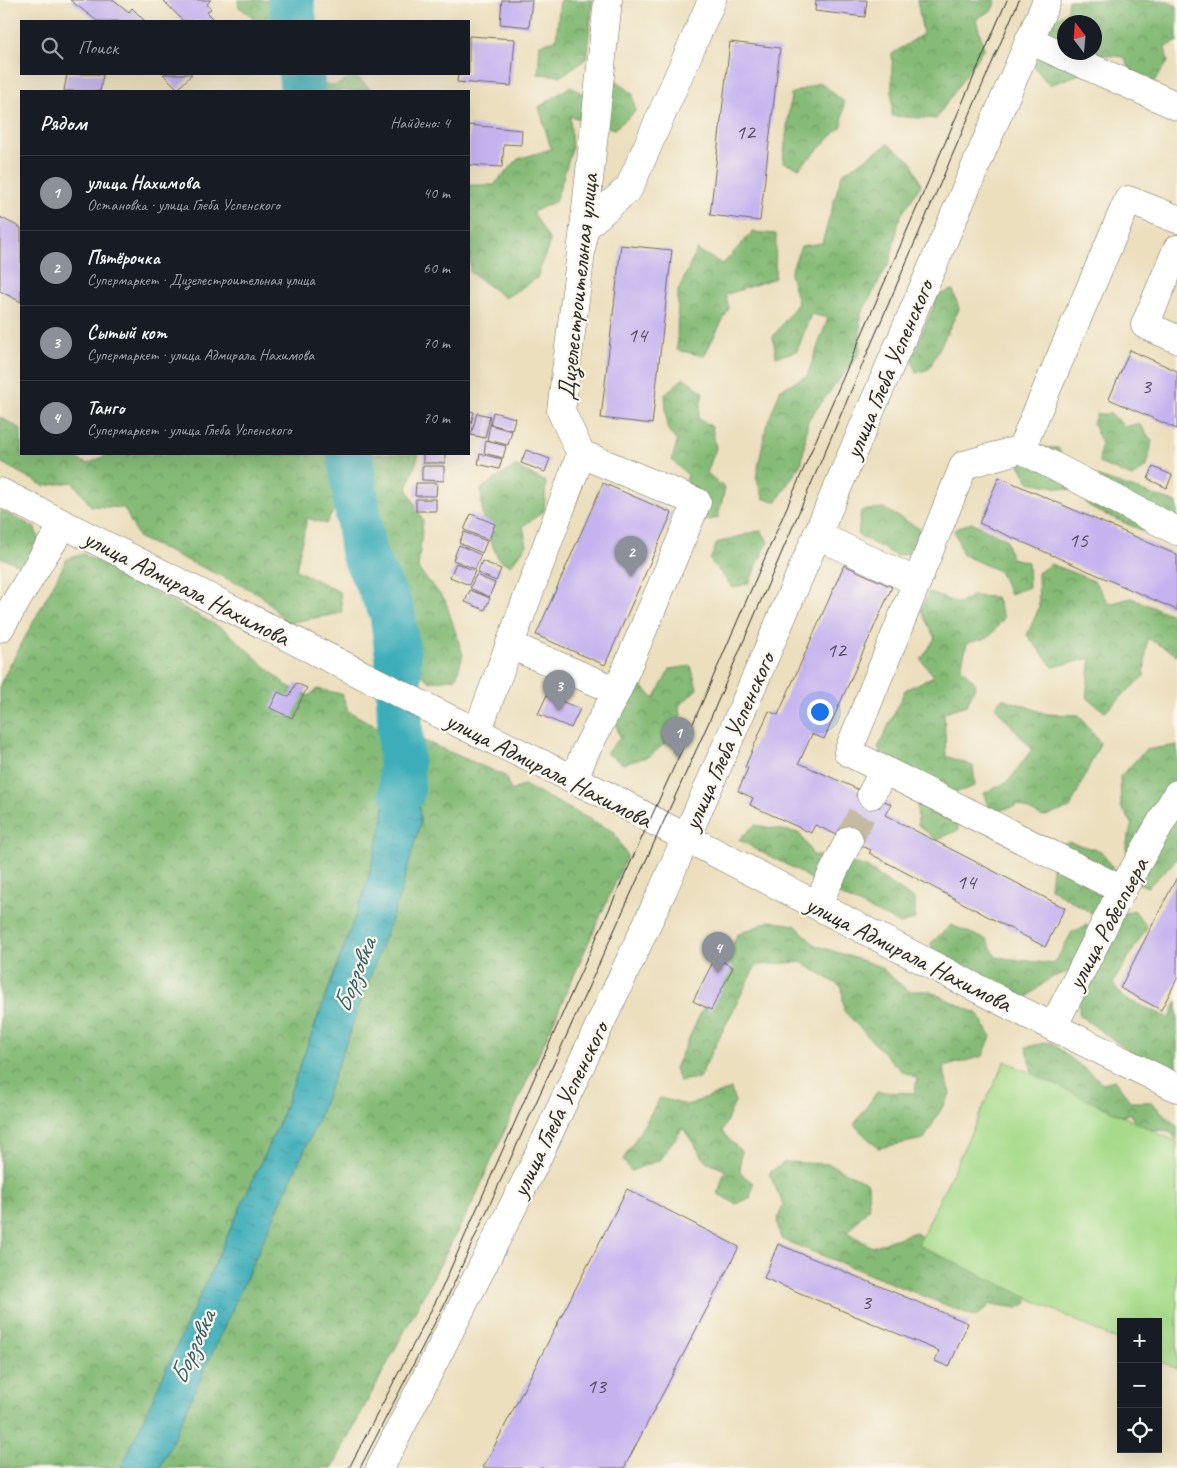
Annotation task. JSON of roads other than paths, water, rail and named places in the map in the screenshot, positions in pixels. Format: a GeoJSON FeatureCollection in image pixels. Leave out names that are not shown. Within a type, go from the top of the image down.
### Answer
{"type":"FeatureCollection","features":[{"type":"Feature","properties":{"kind":"street","name":"Дизелестроительная улица"},"geometry":{"type":"LineString","coordinates":[[581,454],[562,411],[584,228],[608,0]]}},
{"type":"Feature","properties":{"kind":"street"},"geometry":{"type":"LineString","coordinates":[[584,228],[629,188],[712,0]]}},
{"type":"Feature","properties":{"kind":"street","name":"улица Глеба Успенского"},"geometry":{"type":"LineString","coordinates":[[380,1468],[533,1167],[663,890],[1047,0]]}},
{"type":"Feature","properties":{"kind":"street"},"geometry":{"type":"LineString","coordinates":[[1029,40],[1177,106]]}},
{"type":"Feature","properties":{"kind":"street"},"geometry":{"type":"LineString","coordinates":[[1021,449],[1128,200],[1177,220]]}},
{"type":"Feature","properties":{"kind":"street"},"geometry":{"type":"LineString","coordinates":[[1177,249],[1145,325],[1177,339]]}},
{"type":"Feature","properties":{"kind":"street"},"geometry":{"type":"LineString","coordinates":[[1122,890],[848,752],[964,465],[1021,449],[1177,531]]}},
{"type":"Feature","properties":{"kind":"street"},"geometry":{"type":"LineString","coordinates":[[477,732],[581,454],[698,502],[617,691],[585,752],[574,779]]}},
{"type":"Feature","properties":{"kind":"street","name":"улица Адмирала Нахимова"},"geometry":{"type":"LineString","coordinates":[[0,492],[448,718],[574,779],[1053,1027],[1177,1088]]}},
{"type":"Feature","properties":{"kind":"street"},"geometry":{"type":"LineString","coordinates":[[0,628],[64,525]]}},
{"type":"Feature","properties":{"kind":"street"},"geometry":{"type":"LineString","coordinates":[[817,535],[917,582]]}},
{"type":"Feature","properties":{"kind":"street"},"geometry":{"type":"LineString","coordinates":[[510,645],[617,691]]}},
{"type":"Feature","properties":{"kind":"street"},"geometry":{"type":"LineString","coordinates":[[871,795],[884,770]]}},
{"type":"Feature","properties":{"kind":"street","name":"улица Робеспьера"},"geometry":{"type":"LineString","coordinates":[[1053,1027],[1122,890],[1177,794]]}},
{"type":"Feature","properties":{"kind":"street"},"geometry":{"type":"LineString","coordinates":[[817,905],[849,840]]}},
{"type":"Feature","properties":{"kind":"water"},"geometry":{"type":"Polygon","coordinates":[[[390,722],[415,735],[418,768],[420,824],[400,895],[317,1122],[160,1468],[121,1468],[278,1125],[365,890],[381,828],[388,781],[390,722]]]}},
{"type":"Feature","properties":{"kind":"waterway","name":"Борзовка"},"geometry":{"type":"LineString","coordinates":[[291,0],[294,20]]}},
{"type":"Feature","properties":{"kind":"waterway","name":"Борзовка"},"geometry":{"type":"LineString","coordinates":[[301,75],[303,90]]}},
{"type":"Feature","properties":{"kind":"waterway","name":"Борзовка"},"geometry":{"type":"LineString","coordinates":[[350,455],[363,552],[392,612],[398,656],[402,791]]}},
{"type":"Feature","properties":{"kind":"tunnel"},"geometry":{"type":"LineString","coordinates":[[849,840],[871,795]]}},
{"type":"Feature","properties":{"kind":"tram line"},"geometry":{"type":"LineString","coordinates":[[349,1468],[439,1295],[575,985],[678,758],[1007,0]]}},
{"type":"Feature","properties":{"kind":"tram line"},"geometry":{"type":"LineString","coordinates":[[360,1468],[445,1303],[708,724],[1019,0]]}},
{"type":"Feature","properties":{"kind":"place","name":"Пятёрочка"},"geometry":{"type":"Point","coordinates":[631,577]}},
{"type":"Feature","properties":{"kind":"place","name":"Сытый кот"},"geometry":{"type":"Point","coordinates":[559,711]}},
{"type":"Feature","properties":{"kind":"place","name":"улица Нахимова"},"geometry":{"type":"Point","coordinates":[678,758]}},
{"type":"Feature","properties":{"kind":"place","name":"Танго"},"geometry":{"type":"Point","coordinates":[718,973]}}]}
